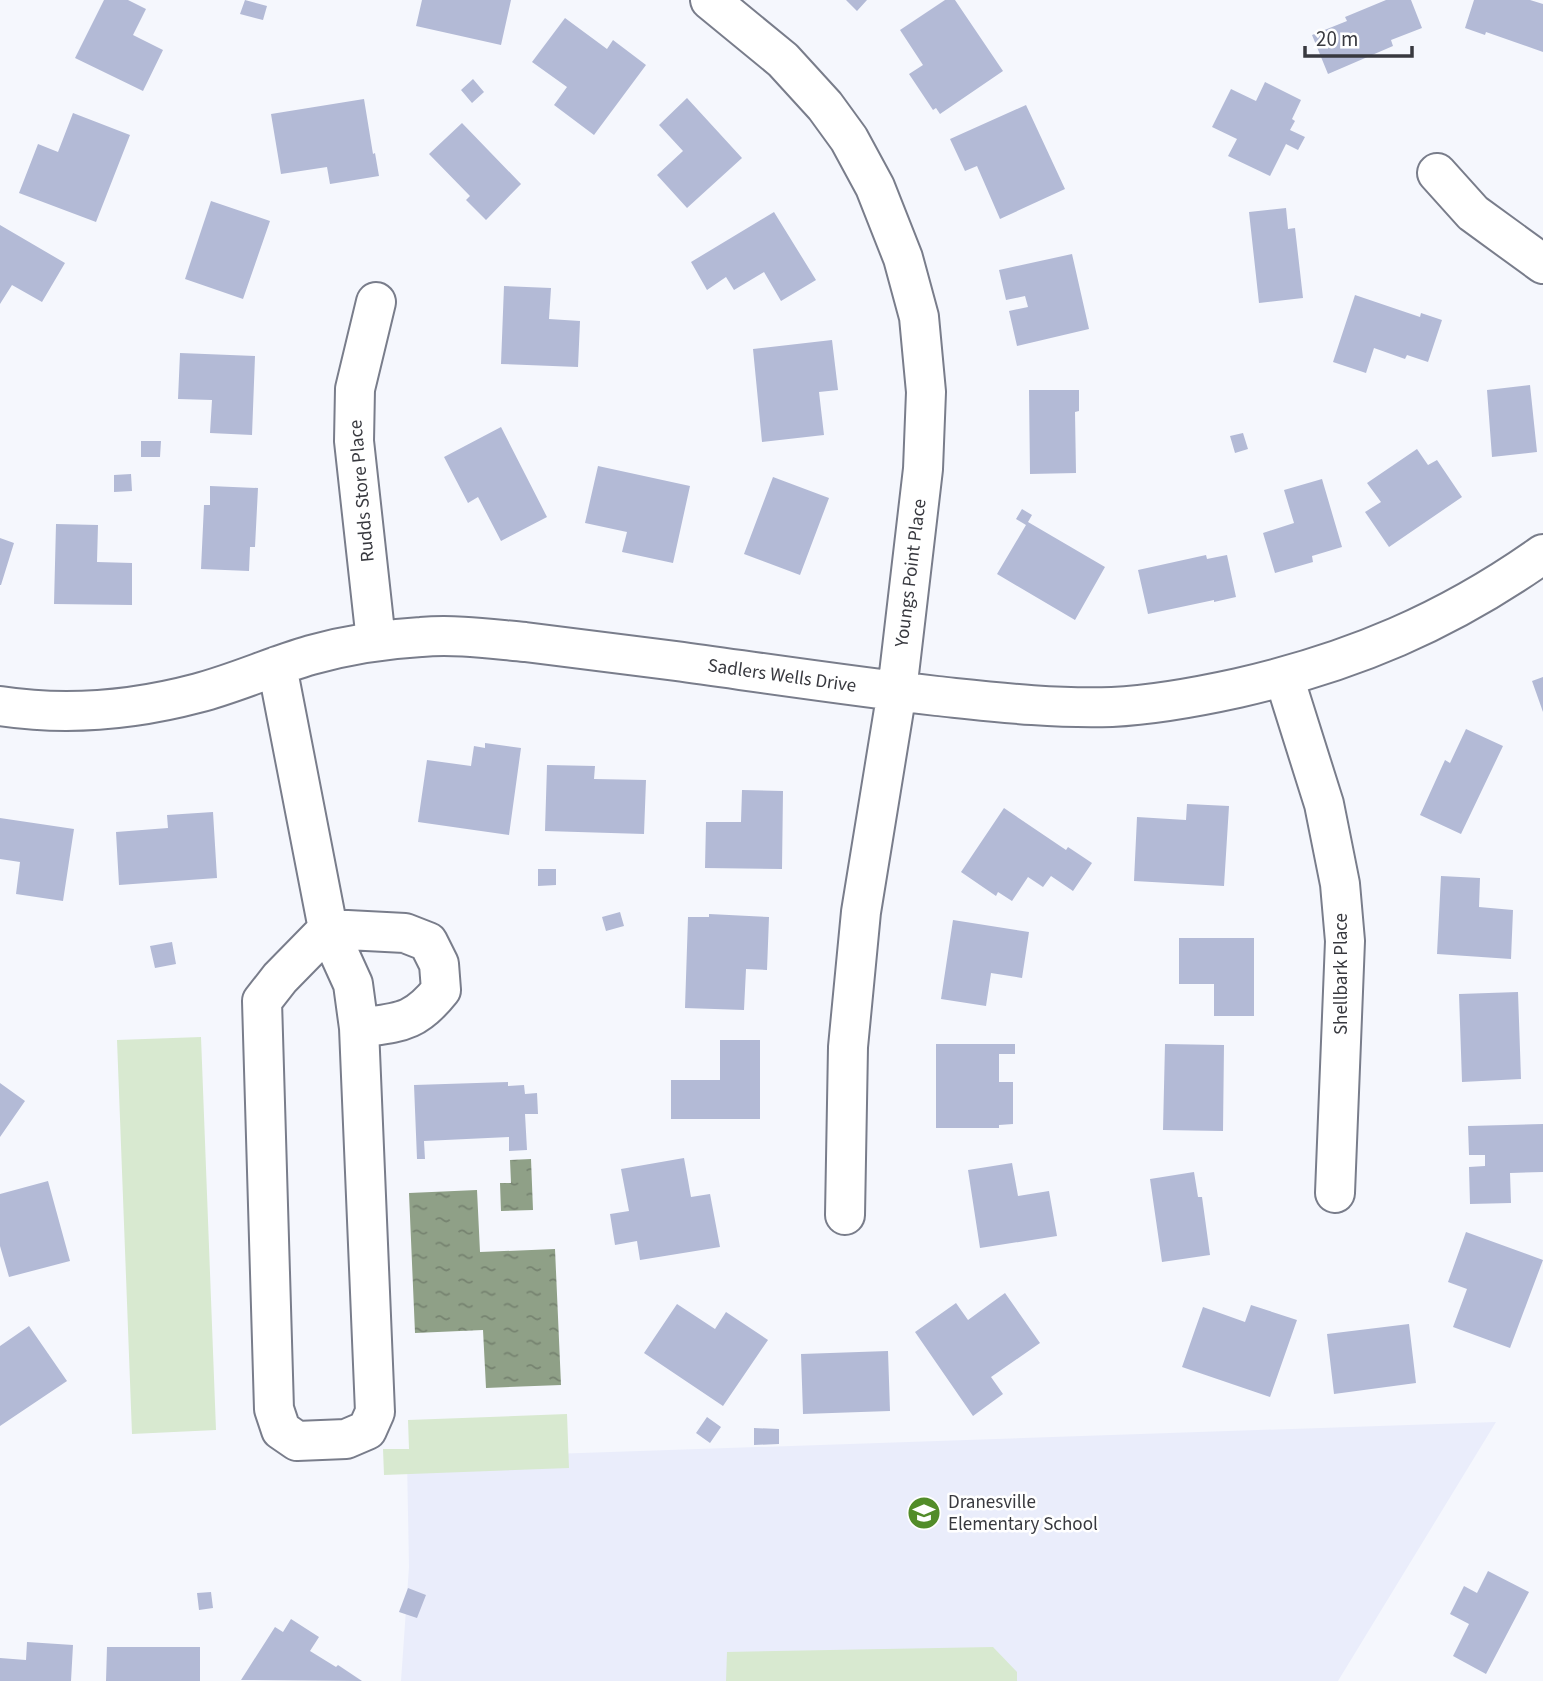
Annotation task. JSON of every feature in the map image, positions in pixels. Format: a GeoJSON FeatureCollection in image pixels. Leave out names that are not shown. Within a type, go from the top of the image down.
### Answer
{"type":"FeatureCollection","features":[{"type":"Feature","properties":{"kind":"street","name":"Youngs Point Place"},"geometry":{"type":"LineString","coordinates":[[710,0],[783,60],[825,106],[849,139],[875,187],[906,269],[919,317],[926,391],[923,469],[897,691],[863,900],[848,1047],[845,1215]]}},
{"type":"Feature","properties":{"kind":"street"},"geometry":{"type":"LineString","coordinates":[[1437,173],[1474,213],[1543,264]]}},
{"type":"Feature","properties":{"kind":"street","name":"Rudds Store Place"},"geometry":{"type":"LineString","coordinates":[[376,302],[355,389],[354,442],[376,641]]}},
{"type":"Feature","properties":{"kind":"street","name":"Sadlers Wells Drive"},"geometry":{"type":"LineString","coordinates":[[0,706],[83,711],[146,705],[200,692],[315,654],[376,641],[426,636],[493,639],[1032,706],[1114,707],[1192,698],[1284,677],[1371,650],[1431,623],[1506,581],[1543,554]]}},
{"type":"Feature","properties":{"kind":"street"},"geometry":{"type":"LineString","coordinates":[[277,666],[328,929],[353,984],[359,1028],[375,1412],[367,1430],[346,1439],[297,1441],[281,1430],[274,1409],[262,1001],[280,978],[328,929],[405,933],[428,942],[439,964],[441,990],[426,1008],[402,1022],[359,1028]]}},
{"type":"Feature","properties":{"kind":"street","name":"Shellbark Place"},"geometry":{"type":"LineString","coordinates":[[1284,677],[1324,804],[1341,895],[1345,941],[1335,1193]]}},
{"type":"Feature","properties":{"kind":"shaded area"},"geometry":{"type":"Polygon","coordinates":[[[201,1037],[216,1430],[132,1434],[117,1040],[201,1037]]]}},
{"type":"Feature","properties":{"kind":"shaded area"},"geometry":{"type":"Polygon","coordinates":[[[567,1414],[569,1468],[384,1475],[383,1449],[409,1449],[408,1420],[567,1414]]]}},
{"type":"Feature","properties":{"kind":"shaded area","name":"Dranesville Elementary School"},"geometry":{"type":"Polygon","coordinates":[[[1496,1422],[1338,1681],[401,1681],[409,1567],[407,1459],[1496,1422]]]}},
{"type":"Feature","properties":{"kind":"shaded area"},"geometry":{"type":"Polygon","coordinates":[[[993,1647],[1017,1672],[1017,1681],[726,1681],[727,1652],[993,1647]]]}},
{"type":"Feature","properties":{"kind":"water"},"geometry":{"type":"Polygon","coordinates":[[[531,1159],[533,1210],[501,1211],[500,1183],[511,1183],[510,1160],[531,1159]]]}},
{"type":"Feature","properties":{"kind":"water"},"geometry":{"type":"Polygon","coordinates":[[[477,1190],[480,1252],[555,1249],[561,1385],[486,1388],[483,1330],[415,1333],[409,1193],[477,1190]]]}},
{"type":"Feature","properties":{"kind":"building"},"geometry":{"type":"Polygon","coordinates":[[[104,0],[128,0],[146,9],[133,35],[163,50],[143,91],[75,58],[104,0]]]}},
{"type":"Feature","properties":{"kind":"building"},"geometry":{"type":"Polygon","coordinates":[[[245,0],[267,6],[263,20],[240,14],[245,0]]]}},
{"type":"Feature","properties":{"kind":"building"},"geometry":{"type":"Polygon","coordinates":[[[422,0],[511,0],[501,45],[416,26],[422,0]]]}},
{"type":"Feature","properties":{"kind":"building"},"geometry":{"type":"Polygon","coordinates":[[[846,0],[867,0],[857,11],[846,0]]]}},
{"type":"Feature","properties":{"kind":"building"},"geometry":{"type":"Polygon","coordinates":[[[945,0],[955,0],[1003,71],[940,114],[936,108],[933,110],[909,74],[923,65],[900,30],[945,0]]]}},
{"type":"Feature","properties":{"kind":"building"},"geometry":{"type":"Polygon","coordinates":[[[1386,0],[1411,0],[1422,28],[1391,40],[1393,46],[1328,74],[1312,35],[1347,21],[1345,17],[1386,0]]]}},
{"type":"Feature","properties":{"kind":"building"},"geometry":{"type":"Polygon","coordinates":[[[1474,0],[1530,0],[1543,4],[1543,52],[1486,32],[1485,35],[1465,28],[1474,0]]]}},
{"type":"Feature","properties":{"kind":"building"},"geometry":{"type":"Polygon","coordinates":[[[565,18],[607,49],[613,40],[646,65],[594,135],[554,105],[567,87],[532,62],[565,18]]]}},
{"type":"Feature","properties":{"kind":"building"},"geometry":{"type":"Polygon","coordinates":[[[473,79],[484,92],[472,103],[461,90],[473,79]]]}},
{"type":"Feature","properties":{"kind":"building"},"geometry":{"type":"Polygon","coordinates":[[[1265,82],[1301,100],[1290,130],[1305,137],[1298,150],[1286,144],[1270,176],[1228,156],[1237,139],[1212,127],[1231,89],[1256,101],[1265,82]]]}},
{"type":"Feature","properties":{"kind":"building"},"geometry":{"type":"Polygon","coordinates":[[[687,98],[742,158],[687,208],[657,175],[683,151],[659,125],[687,98]]]}},
{"type":"Feature","properties":{"kind":"building"},"geometry":{"type":"Polygon","coordinates":[[[364,99],[379,176],[330,184],[327,167],[281,174],[271,114],[364,99]]]}},
{"type":"Feature","properties":{"kind":"building"},"geometry":{"type":"Polygon","coordinates":[[[1026,105],[1065,189],[1000,219],[977,166],[965,171],[950,139],[1026,105]]]}},
{"type":"Feature","properties":{"kind":"building"},"geometry":{"type":"Polygon","coordinates":[[[73,113],[130,135],[96,222],[19,193],[38,144],[58,152],[73,113]]]}},
{"type":"Feature","properties":{"kind":"building"},"geometry":{"type":"Polygon","coordinates":[[[462,123],[521,184],[486,220],[466,200],[470,196],[429,154],[462,123]]]}},
{"type":"Feature","properties":{"kind":"building"},"geometry":{"type":"Polygon","coordinates":[[[211,201],[270,221],[243,299],[185,279],[211,201]]]}},
{"type":"Feature","properties":{"kind":"building"},"geometry":{"type":"Polygon","coordinates":[[[1286,208],[1288,229],[1295,228],[1303,298],[1259,303],[1249,212],[1286,208]]]}},
{"type":"Feature","properties":{"kind":"building"},"geometry":{"type":"Polygon","coordinates":[[[774,212],[816,280],[781,301],[764,272],[734,290],[726,277],[707,290],[691,262],[774,212]]]}},
{"type":"Feature","properties":{"kind":"building"},"geometry":{"type":"Polygon","coordinates":[[[0,225],[65,263],[42,302],[12,285],[0,304],[0,225]]]}},
{"type":"Feature","properties":{"kind":"building"},"geometry":{"type":"Polygon","coordinates":[[[1072,254],[1089,329],[1017,346],[1009,311],[1028,307],[1025,296],[1006,300],[999,270],[1072,254]]]}},
{"type":"Feature","properties":{"kind":"building"},"geometry":{"type":"Polygon","coordinates":[[[504,286],[551,288],[549,319],[580,321],[578,367],[501,364],[504,286]]]}},
{"type":"Feature","properties":{"kind":"building"},"geometry":{"type":"Polygon","coordinates":[[[1355,295],[1420,317],[1421,313],[1442,320],[1428,362],[1407,355],[1405,359],[1374,348],[1366,373],[1333,362],[1355,295]]]}},
{"type":"Feature","properties":{"kind":"building"},"geometry":{"type":"Polygon","coordinates":[[[832,340],[838,390],[819,392],[824,435],[762,442],[753,349],[832,340]]]}},
{"type":"Feature","properties":{"kind":"building"},"geometry":{"type":"Polygon","coordinates":[[[180,353],[255,356],[252,435],[210,433],[212,400],[178,399],[180,353]]]}},
{"type":"Feature","properties":{"kind":"building"},"geometry":{"type":"Polygon","coordinates":[[[1530,385],[1537,452],[1492,457],[1487,390],[1530,385]]]}},
{"type":"Feature","properties":{"kind":"building"},"geometry":{"type":"Polygon","coordinates":[[[1029,390],[1079,390],[1079,411],[1075,412],[1076,473],[1030,474],[1029,390]]]}},
{"type":"Feature","properties":{"kind":"building"},"geometry":{"type":"Polygon","coordinates":[[[501,427],[547,517],[501,541],[478,497],[468,503],[444,457],[501,427]]]}},
{"type":"Feature","properties":{"kind":"building"},"geometry":{"type":"Polygon","coordinates":[[[1243,433],[1248,449],[1235,453],[1230,436],[1243,433]]]}},
{"type":"Feature","properties":{"kind":"building"},"geometry":{"type":"Polygon","coordinates":[[[141,441],[161,441],[160,457],[141,457],[141,441]]]}},
{"type":"Feature","properties":{"kind":"building"},"geometry":{"type":"Polygon","coordinates":[[[1417,449],[1428,465],[1437,460],[1462,497],[1389,547],[1365,512],[1381,502],[1367,483],[1417,449]]]}},
{"type":"Feature","properties":{"kind":"building"},"geometry":{"type":"Polygon","coordinates":[[[598,466],[690,486],[673,563],[622,552],[627,532],[585,523],[598,466]]]}},
{"type":"Feature","properties":{"kind":"building"},"geometry":{"type":"Polygon","coordinates":[[[131,474],[132,491],[114,492],[114,475],[131,474]]]}},
{"type":"Feature","properties":{"kind":"building"},"geometry":{"type":"Polygon","coordinates":[[[773,477],[829,498],[800,575],[744,554],[773,477]]]}},
{"type":"Feature","properties":{"kind":"building"},"geometry":{"type":"Polygon","coordinates":[[[1322,479],[1342,547],[1312,556],[1313,562],[1275,573],[1263,533],[1294,523],[1284,490],[1322,479]]]}},
{"type":"Feature","properties":{"kind":"building"},"geometry":{"type":"Polygon","coordinates":[[[210,486],[258,488],[255,547],[250,547],[249,571],[201,569],[204,505],[210,505],[210,486]]]}},
{"type":"Feature","properties":{"kind":"building"},"geometry":{"type":"Polygon","coordinates":[[[1022,509],[1032,515],[1028,522],[1105,567],[1075,620],[997,574],[1026,525],[1016,519],[1022,509]]]}},
{"type":"Feature","properties":{"kind":"building"},"geometry":{"type":"Polygon","coordinates":[[[56,524],[98,525],[97,562],[132,563],[132,605],[54,604],[56,524]]]}},
{"type":"Feature","properties":{"kind":"building"},"geometry":{"type":"Polygon","coordinates":[[[0,538],[14,543],[1,585],[0,585],[0,538]]]}},
{"type":"Feature","properties":{"kind":"building"},"geometry":{"type":"Polygon","coordinates":[[[1206,555],[1207,559],[1227,555],[1236,597],[1148,614],[1138,570],[1206,555]]]}},
{"type":"Feature","properties":{"kind":"building"},"geometry":{"type":"Polygon","coordinates":[[[1543,677],[1543,712],[1532,681],[1543,677]]]}},
{"type":"Feature","properties":{"kind":"building"},"geometry":{"type":"Polygon","coordinates":[[[1466,729],[1503,746],[1461,834],[1420,815],[1445,760],[1450,763],[1466,729]]]}},
{"type":"Feature","properties":{"kind":"building"},"geometry":{"type":"Polygon","coordinates":[[[485,743],[521,748],[509,835],[418,822],[427,760],[471,766],[474,746],[485,748],[485,743]]]}},
{"type":"Feature","properties":{"kind":"building"},"geometry":{"type":"Polygon","coordinates":[[[547,765],[595,766],[594,779],[646,780],[644,834],[545,831],[547,765]]]}},
{"type":"Feature","properties":{"kind":"building"},"geometry":{"type":"Polygon","coordinates":[[[742,790],[783,791],[782,869],[705,868],[706,822],[741,822],[742,790]]]}},
{"type":"Feature","properties":{"kind":"building"},"geometry":{"type":"Polygon","coordinates":[[[1187,804],[1229,806],[1224,886],[1134,881],[1137,817],[1186,820],[1187,804]]]}},
{"type":"Feature","properties":{"kind":"building"},"geometry":{"type":"Polygon","coordinates":[[[1004,808],[1066,850],[1068,847],[1092,863],[1073,891],[1051,876],[1043,887],[1028,877],[1012,901],[998,892],[996,896],[961,872],[1004,808]]]}},
{"type":"Feature","properties":{"kind":"building"},"geometry":{"type":"Polygon","coordinates":[[[213,812],[217,878],[119,885],[116,832],[168,828],[167,815],[213,812]]]}},
{"type":"Feature","properties":{"kind":"building"},"geometry":{"type":"Polygon","coordinates":[[[0,818],[74,829],[63,901],[16,894],[20,862],[0,859],[0,818]]]}},
{"type":"Feature","properties":{"kind":"building"},"geometry":{"type":"Polygon","coordinates":[[[538,869],[556,869],[556,885],[538,886],[538,869]]]}},
{"type":"Feature","properties":{"kind":"building"},"geometry":{"type":"Polygon","coordinates":[[[1441,876],[1480,878],[1479,907],[1513,910],[1511,959],[1437,954],[1441,876]]]}},
{"type":"Feature","properties":{"kind":"building"},"geometry":{"type":"Polygon","coordinates":[[[620,912],[624,926],[606,931],[602,917],[620,912]]]}},
{"type":"Feature","properties":{"kind":"building"},"geometry":{"type":"Polygon","coordinates":[[[709,914],[769,917],[767,970],[746,969],[744,1010],[685,1008],[688,917],[709,917],[709,914]]]}},
{"type":"Feature","properties":{"kind":"building"},"geometry":{"type":"Polygon","coordinates":[[[953,920],[1029,932],[1022,978],[991,973],[986,1006],[941,999],[953,920]]]}},
{"type":"Feature","properties":{"kind":"building"},"geometry":{"type":"Polygon","coordinates":[[[1179,938],[1254,938],[1254,1016],[1214,1016],[1214,984],[1179,984],[1179,938]]]}},
{"type":"Feature","properties":{"kind":"building"},"geometry":{"type":"Polygon","coordinates":[[[172,942],[176,964],[155,968],[150,946],[172,942]]]}},
{"type":"Feature","properties":{"kind":"building"},"geometry":{"type":"Polygon","coordinates":[[[1518,992],[1521,1079],[1462,1082],[1459,994],[1518,992]]]}},
{"type":"Feature","properties":{"kind":"building"},"geometry":{"type":"Polygon","coordinates":[[[720,1040],[760,1040],[760,1119],[671,1119],[671,1080],[720,1080],[720,1040]]]}},
{"type":"Feature","properties":{"kind":"building"},"geometry":{"type":"Polygon","coordinates":[[[936,1044],[1015,1044],[1015,1054],[999,1054],[999,1082],[1013,1082],[1013,1124],[999,1125],[999,1128],[936,1128],[936,1044]]]}},
{"type":"Feature","properties":{"kind":"building"},"geometry":{"type":"Polygon","coordinates":[[[1165,1044],[1224,1045],[1223,1131],[1163,1130],[1165,1044]]]}},
{"type":"Feature","properties":{"kind":"building"},"geometry":{"type":"Polygon","coordinates":[[[508,1082],[508,1086],[524,1085],[525,1094],[537,1093],[538,1114],[525,1114],[527,1150],[509,1151],[509,1137],[424,1141],[425,1159],[417,1159],[414,1085],[508,1082]]]}},
{"type":"Feature","properties":{"kind":"building"},"geometry":{"type":"Polygon","coordinates":[[[0,1083],[25,1101],[0,1137],[0,1083]]]}},
{"type":"Feature","properties":{"kind":"building"},"geometry":{"type":"Polygon","coordinates":[[[1543,1124],[1543,1172],[1510,1173],[1511,1203],[1470,1204],[1469,1167],[1485,1166],[1485,1155],[1469,1155],[1468,1126],[1543,1124]]]}},
{"type":"Feature","properties":{"kind":"building"},"geometry":{"type":"Polygon","coordinates":[[[684,1158],[691,1197],[710,1194],[720,1247],[640,1260],[637,1241],[615,1245],[610,1214],[629,1211],[621,1169],[684,1158]]]}},
{"type":"Feature","properties":{"kind":"building"},"geometry":{"type":"Polygon","coordinates":[[[1012,1163],[1018,1196],[1049,1191],[1057,1236],[980,1248],[968,1170],[1012,1163]]]}},
{"type":"Feature","properties":{"kind":"building"},"geometry":{"type":"Polygon","coordinates":[[[1194,1172],[1198,1197],[1202,1197],[1210,1255],[1162,1262],[1150,1179],[1194,1172]]]}},
{"type":"Feature","properties":{"kind":"building"},"geometry":{"type":"Polygon","coordinates":[[[48,1181],[70,1261],[9,1277],[0,1246],[0,1194],[48,1181]]]}},
{"type":"Feature","properties":{"kind":"building"},"geometry":{"type":"Polygon","coordinates":[[[1466,1232],[1543,1260],[1510,1348],[1453,1327],[1467,1289],[1448,1282],[1466,1232]]]}},
{"type":"Feature","properties":{"kind":"building"},"geometry":{"type":"Polygon","coordinates":[[[1005,1293],[1040,1343],[991,1377],[1003,1394],[973,1416],[915,1332],[956,1303],[968,1320],[1005,1293]]]}},
{"type":"Feature","properties":{"kind":"building"},"geometry":{"type":"Polygon","coordinates":[[[677,1304],[715,1329],[726,1312],[768,1340],[723,1406],[644,1353],[677,1304]]]}},
{"type":"Feature","properties":{"kind":"building"},"geometry":{"type":"Polygon","coordinates":[[[1251,1305],[1297,1320],[1270,1397],[1182,1367],[1203,1307],[1245,1322],[1251,1305]]]}},
{"type":"Feature","properties":{"kind":"building"},"geometry":{"type":"Polygon","coordinates":[[[1409,1324],[1416,1383],[1334,1394],[1327,1334],[1409,1324]]]}},
{"type":"Feature","properties":{"kind":"building"},"geometry":{"type":"Polygon","coordinates":[[[29,1326],[67,1381],[0,1426],[0,1346],[29,1326]]]}},
{"type":"Feature","properties":{"kind":"building"},"geometry":{"type":"Polygon","coordinates":[[[888,1351],[890,1411],[803,1414],[801,1354],[888,1351]]]}},
{"type":"Feature","properties":{"kind":"building"},"geometry":{"type":"Polygon","coordinates":[[[707,1417],[721,1427],[710,1443],[696,1433],[707,1417]]]}},
{"type":"Feature","properties":{"kind":"building"},"geometry":{"type":"Polygon","coordinates":[[[754,1428],[779,1429],[779,1444],[754,1445],[754,1428]]]}},
{"type":"Feature","properties":{"kind":"building"},"geometry":{"type":"Polygon","coordinates":[[[1488,1571],[1529,1592],[1486,1674],[1453,1656],[1469,1624],[1450,1614],[1464,1586],[1477,1593],[1488,1571]]]}},
{"type":"Feature","properties":{"kind":"building"},"geometry":{"type":"Polygon","coordinates":[[[408,1588],[426,1595],[417,1618],[399,1612],[408,1588]]]}},
{"type":"Feature","properties":{"kind":"building"},"geometry":{"type":"Polygon","coordinates":[[[211,1592],[213,1608],[199,1610],[197,1593],[211,1592]]]}},
{"type":"Feature","properties":{"kind":"building"},"geometry":{"type":"Polygon","coordinates":[[[291,1619],[319,1637],[310,1651],[362,1681],[241,1680],[275,1627],[283,1632],[291,1619]]]}},
{"type":"Feature","properties":{"kind":"building"},"geometry":{"type":"Polygon","coordinates":[[[27,1642],[73,1645],[71,1681],[0,1681],[0,1658],[26,1660],[27,1642]]]}},
{"type":"Feature","properties":{"kind":"building"},"geometry":{"type":"Polygon","coordinates":[[[107,1647],[200,1647],[200,1681],[106,1681],[107,1647]]]}},
{"type":"Feature","properties":{"kind":"place","name":"Dranesville Elementary School"},"geometry":{"type":"Point","coordinates":[924,1513]}}]}
